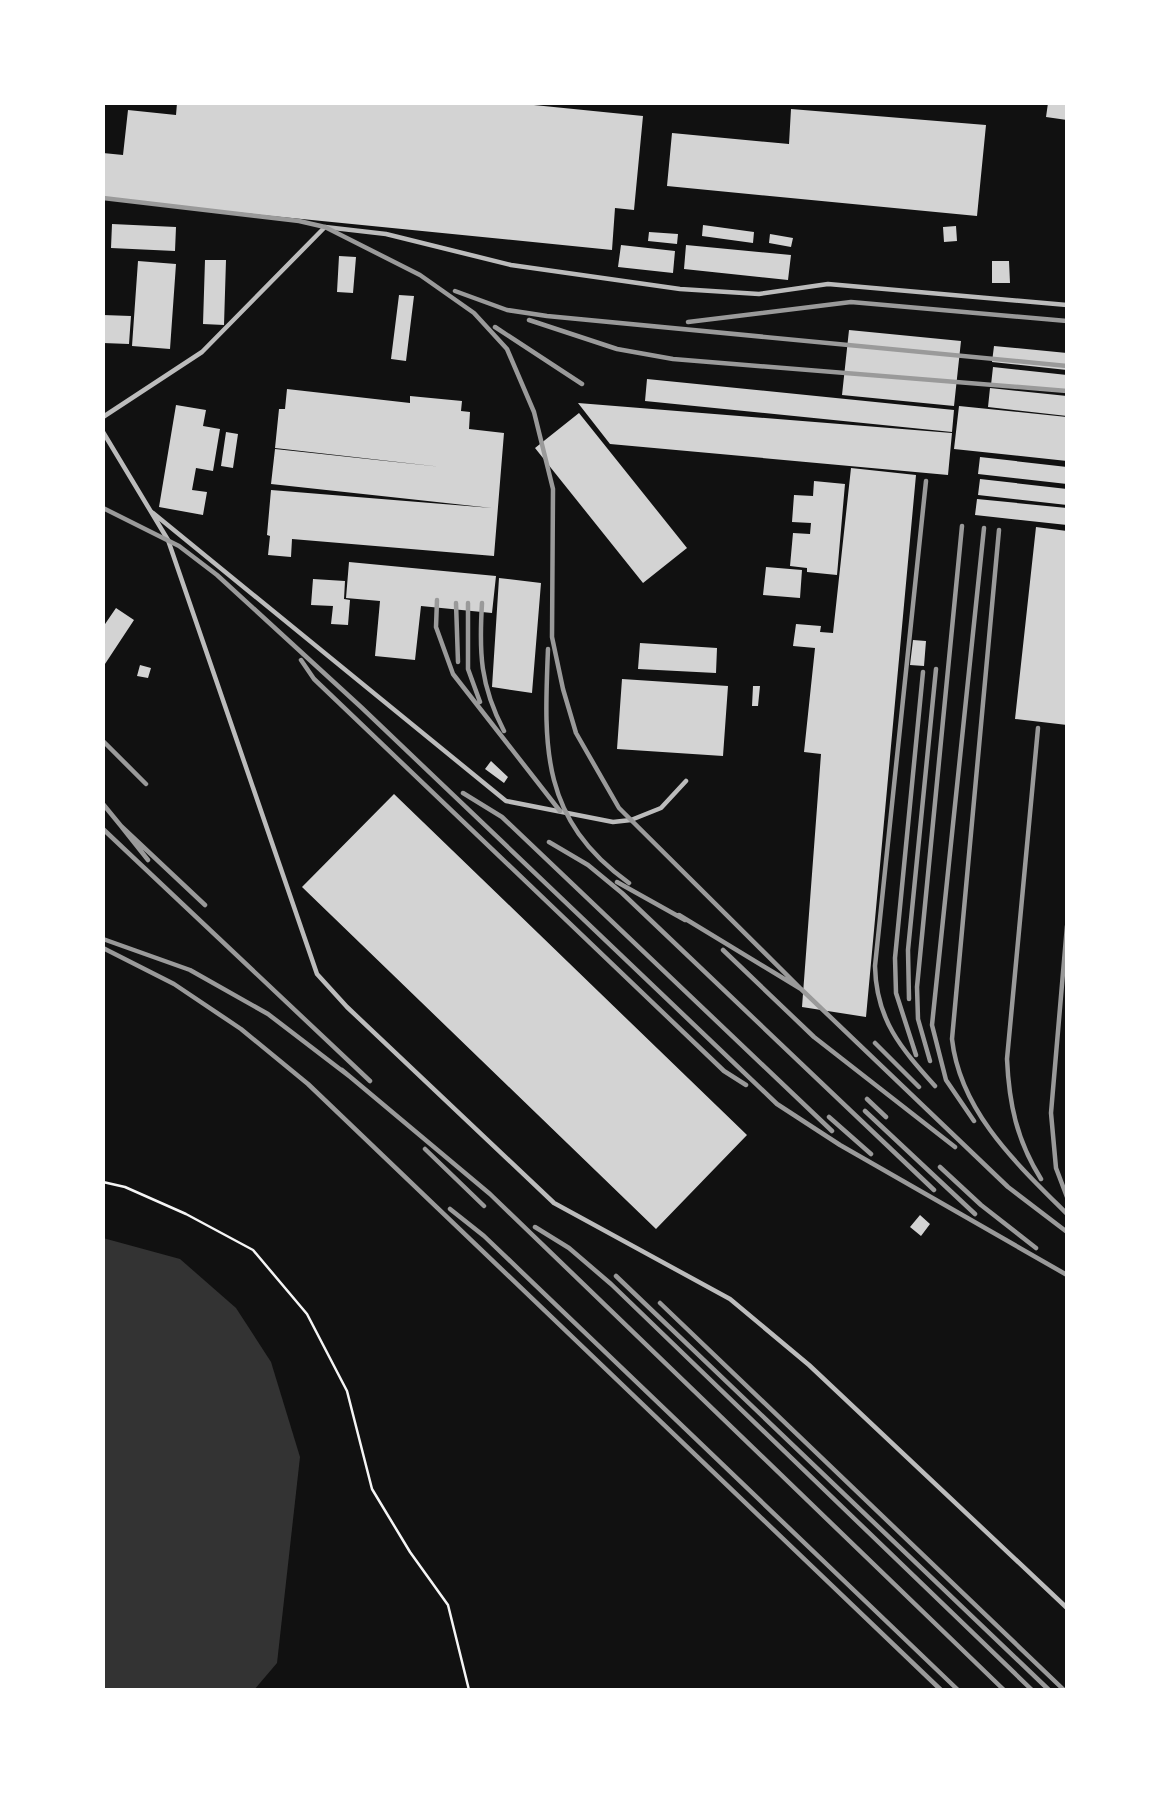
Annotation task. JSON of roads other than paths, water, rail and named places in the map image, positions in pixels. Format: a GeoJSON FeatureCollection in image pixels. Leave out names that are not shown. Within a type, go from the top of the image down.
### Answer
{"type":"FeatureCollection","features":[{"type":"Feature","properties":{"kind":"lane"},"geometry":{"type":"LineString","coordinates":[[103,417],[202,352],[325,227],[386,234],[511,265],[680,289],[759,294],[828,284],[1067,304]]}},
{"type":"Feature","properties":{"kind":"lane"},"geometry":{"type":"LineString","coordinates":[[103,432],[168,540],[317,974],[347,1007],[554,1203],[730,1299],[809,1365],[1067,1608]]}},
{"type":"Feature","properties":{"kind":"lane"},"geometry":{"type":"LineString","coordinates":[[150,510],[506,801],[612,822],[631,820],[661,808],[687,781]]}},
{"type":"Feature","properties":{"kind":"railway"},"geometry":{"type":"LineString","coordinates":[[103,198],[299,221],[325,227],[420,275],[474,313],[507,349],[534,412],[553,489],[552,637],[576,733],[619,808],[801,989]]}},
{"type":"Feature","properties":{"kind":"railway"},"geometry":{"type":"LineString","coordinates":[[455,291],[507,310],[547,316],[1067,366]]}},
{"type":"Feature","properties":{"kind":"railway"},"geometry":{"type":"LineString","coordinates":[[688,322],[851,302],[1067,321]]}},
{"type":"Feature","properties":{"kind":"railway"},"geometry":{"type":"LineString","coordinates":[[529,320],[617,349],[673,359],[1067,391]]}},
{"type":"Feature","properties":{"kind":"railway"},"geometry":{"type":"LineString","coordinates":[[495,327],[582,384]]}},
{"type":"Feature","properties":{"kind":"railway"},"geometry":{"type":"LineString","coordinates":[[926,481],[875,966],[876,985],[885,1018],[901,1046],[935,1086]]}},
{"type":"Feature","properties":{"kind":"railway"},"geometry":{"type":"LineString","coordinates":[[103,508],[179,546],[217,575],[361,707],[777,1104],[840,1145],[1067,1275]]}},
{"type":"Feature","properties":{"kind":"railway"},"geometry":{"type":"LineString","coordinates":[[930,1061],[918,1019],[917,987],[962,526]]}},
{"type":"Feature","properties":{"kind":"railway"},"geometry":{"type":"LineString","coordinates":[[974,1121],[946,1080],[932,1025],[984,528]]}},
{"type":"Feature","properties":{"kind":"railway"},"geometry":{"type":"LineString","coordinates":[[999,530],[952,1039],[957,1065],[979,1114],[1011,1156],[1067,1214]]}},
{"type":"Feature","properties":{"kind":"railway"},"geometry":{"type":"LineString","coordinates":[[437,600],[436,627],[453,674],[560,811]]}},
{"type":"Feature","properties":{"kind":"railway"},"geometry":{"type":"LineString","coordinates":[[456,603],[458,662]]}},
{"type":"Feature","properties":{"kind":"railway"},"geometry":{"type":"LineString","coordinates":[[468,603],[468,669],[480,702]]}},
{"type":"Feature","properties":{"kind":"railway"},"geometry":{"type":"LineString","coordinates":[[482,603],[483,668],[490,699],[504,731]]}},
{"type":"Feature","properties":{"kind":"railway"},"geometry":{"type":"LineString","coordinates":[[548,649],[548,749],[563,807],[578,833],[600,859],[629,883]]}},
{"type":"Feature","properties":{"kind":"railway"},"geometry":{"type":"LineString","coordinates":[[301,660],[314,679],[724,1071],[746,1085]]}},
{"type":"Feature","properties":{"kind":"railway"},"geometry":{"type":"LineString","coordinates":[[909,999],[908,950],[936,669]]}},
{"type":"Feature","properties":{"kind":"railway"},"geometry":{"type":"LineString","coordinates":[[916,1055],[896,993],[895,958],[923,672]]}},
{"type":"Feature","properties":{"kind":"railway"},"geometry":{"type":"LineString","coordinates":[[1038,728],[1007,1059],[1016,1122],[1026,1151],[1041,1179]]}},
{"type":"Feature","properties":{"kind":"railway"},"geometry":{"type":"LineString","coordinates":[[103,741],[146,784]]}},
{"type":"Feature","properties":{"kind":"railway"},"geometry":{"type":"LineString","coordinates":[[463,793],[502,817],[832,1131]]}},
{"type":"Feature","properties":{"kind":"railway"},"geometry":{"type":"LineString","coordinates":[[103,804],[121,826]]}},
{"type":"Feature","properties":{"kind":"railway"},"geometry":{"type":"LineString","coordinates":[[148,860],[121,826],[205,905]]}},
{"type":"Feature","properties":{"kind":"railway"},"geometry":{"type":"LineString","coordinates":[[103,829],[370,1081]]}},
{"type":"Feature","properties":{"kind":"railway"},"geometry":{"type":"LineString","coordinates":[[549,842],[588,865],[622,893],[934,1190]]}},
{"type":"Feature","properties":{"kind":"railway"},"geometry":{"type":"LineString","coordinates":[[617,882],[685,920]]}},
{"type":"Feature","properties":{"kind":"railway"},"geometry":{"type":"LineString","coordinates":[[679,915],[801,989],[1008,1187],[1067,1232]]}},
{"type":"Feature","properties":{"kind":"railway"},"geometry":{"type":"LineString","coordinates":[[1067,926],[1051,1113],[1056,1168],[1067,1197]]}},
{"type":"Feature","properties":{"kind":"railway"},"geometry":{"type":"LineString","coordinates":[[103,939],[190,970],[268,1014],[349,1076]]}},
{"type":"Feature","properties":{"kind":"railway"},"geometry":{"type":"LineString","coordinates":[[103,948],[174,984],[241,1029],[308,1084],[941,1690]]}},
{"type":"Feature","properties":{"kind":"railway"},"geometry":{"type":"LineString","coordinates":[[723,950],[814,1037],[955,1147]]}},
{"type":"Feature","properties":{"kind":"railway"},"geometry":{"type":"LineString","coordinates":[[875,1043],[919,1087]]}},
{"type":"Feature","properties":{"kind":"railway"},"geometry":{"type":"LineString","coordinates":[[342,1070],[490,1194],[1004,1690]]}},
{"type":"Feature","properties":{"kind":"railway"},"geometry":{"type":"LineString","coordinates":[[867,1099],[886,1117]]}},
{"type":"Feature","properties":{"kind":"railway"},"geometry":{"type":"LineString","coordinates":[[865,1111],[975,1214]]}},
{"type":"Feature","properties":{"kind":"railway"},"geometry":{"type":"LineString","coordinates":[[829,1117],[871,1154]]}},
{"type":"Feature","properties":{"kind":"railway"},"geometry":{"type":"LineString","coordinates":[[425,1149],[484,1206]]}},
{"type":"Feature","properties":{"kind":"railway"},"geometry":{"type":"LineString","coordinates":[[940,1167],[981,1205],[1036,1248]]}},
{"type":"Feature","properties":{"kind":"railway"},"geometry":{"type":"LineString","coordinates":[[450,1209],[484,1236],[958,1690]]}},
{"type":"Feature","properties":{"kind":"railway"},"geometry":{"type":"LineString","coordinates":[[535,1227],[569,1248],[611,1284],[1032,1690]]}},
{"type":"Feature","properties":{"kind":"railway"},"geometry":{"type":"LineString","coordinates":[[616,1276],[1049,1690]]}},
{"type":"Feature","properties":{"kind":"railway"},"geometry":{"type":"LineString","coordinates":[[660,1303],[1064,1690]]}}]}
